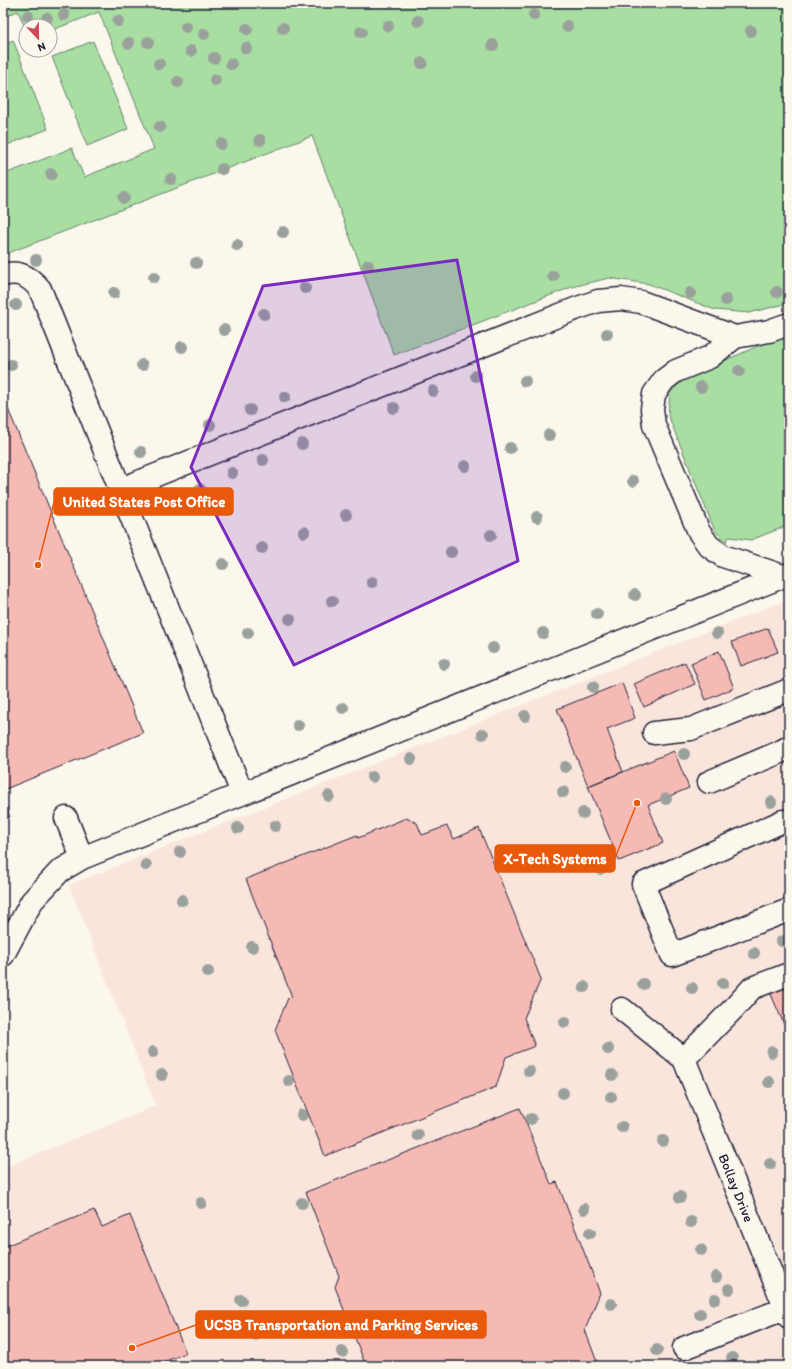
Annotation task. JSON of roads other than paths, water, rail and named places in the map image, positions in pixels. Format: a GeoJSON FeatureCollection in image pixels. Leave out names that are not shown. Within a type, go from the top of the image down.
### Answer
{"type":"FeatureCollection","features":[{"type":"Feature","properties":{"kind":"street"},"geometry":{"type":"LineString","coordinates":[[3,275],[10,273],[22,274],[33,280],[40,289],[242,793]]}},
{"type":"Feature","properties":{"kind":"street"},"geometry":{"type":"LineString","coordinates":[[121,489],[598,301],[621,299],[641,302],[735,338]]}},
{"type":"Feature","properties":{"kind":"street"},"geometry":{"type":"LineString","coordinates":[[786,575],[723,556],[708,546],[699,532],[654,425],[652,409],[654,394],[664,380],[676,371],[710,357],[735,338],[770,331],[789,324]]}},
{"type":"Feature","properties":{"kind":"street"},"geometry":{"type":"LineString","coordinates":[[3,955],[32,900],[60,871],[82,858],[786,575]]}},
{"type":"Feature","properties":{"kind":"street"},"geometry":{"type":"LineString","coordinates":[[654,733],[690,729],[789,690]]}},
{"type":"Feature","properties":{"kind":"street"},"geometry":{"type":"LineString","coordinates":[[709,782],[789,747]]}},
{"type":"Feature","properties":{"kind":"street"},"geometry":{"type":"LineString","coordinates":[[66,818],[82,858]]}},
{"type":"Feature","properties":{"kind":"street"},"geometry":{"type":"LineString","coordinates":[[787,825],[643,884],[672,955],[789,910]]}},
{"type":"Feature","properties":{"kind":"street"},"geometry":{"type":"LineString","coordinates":[[622,1009],[684,1059],[752,988],[789,974]]}},
{"type":"Feature","properties":{"kind":"street","name":"Bollay Drive"},"geometry":{"type":"LineString","coordinates":[[684,1059],[788,1311]]}},
{"type":"Feature","properties":{"kind":"street"},"geometry":{"type":"LineString","coordinates":[[684,1348],[788,1311]]}},
{"type":"Feature","properties":{"kind":"place","name":"United States Post Office"},"geometry":{"type":"Point","coordinates":[38,565]}},
{"type":"Feature","properties":{"kind":"place","name":"X-Tech Systems"},"geometry":{"type":"Point","coordinates":[637,803]}},
{"type":"Feature","properties":{"kind":"place","name":"UCSB Transportation and Parking Services"},"geometry":{"type":"Point","coordinates":[132,1348]}}]}
